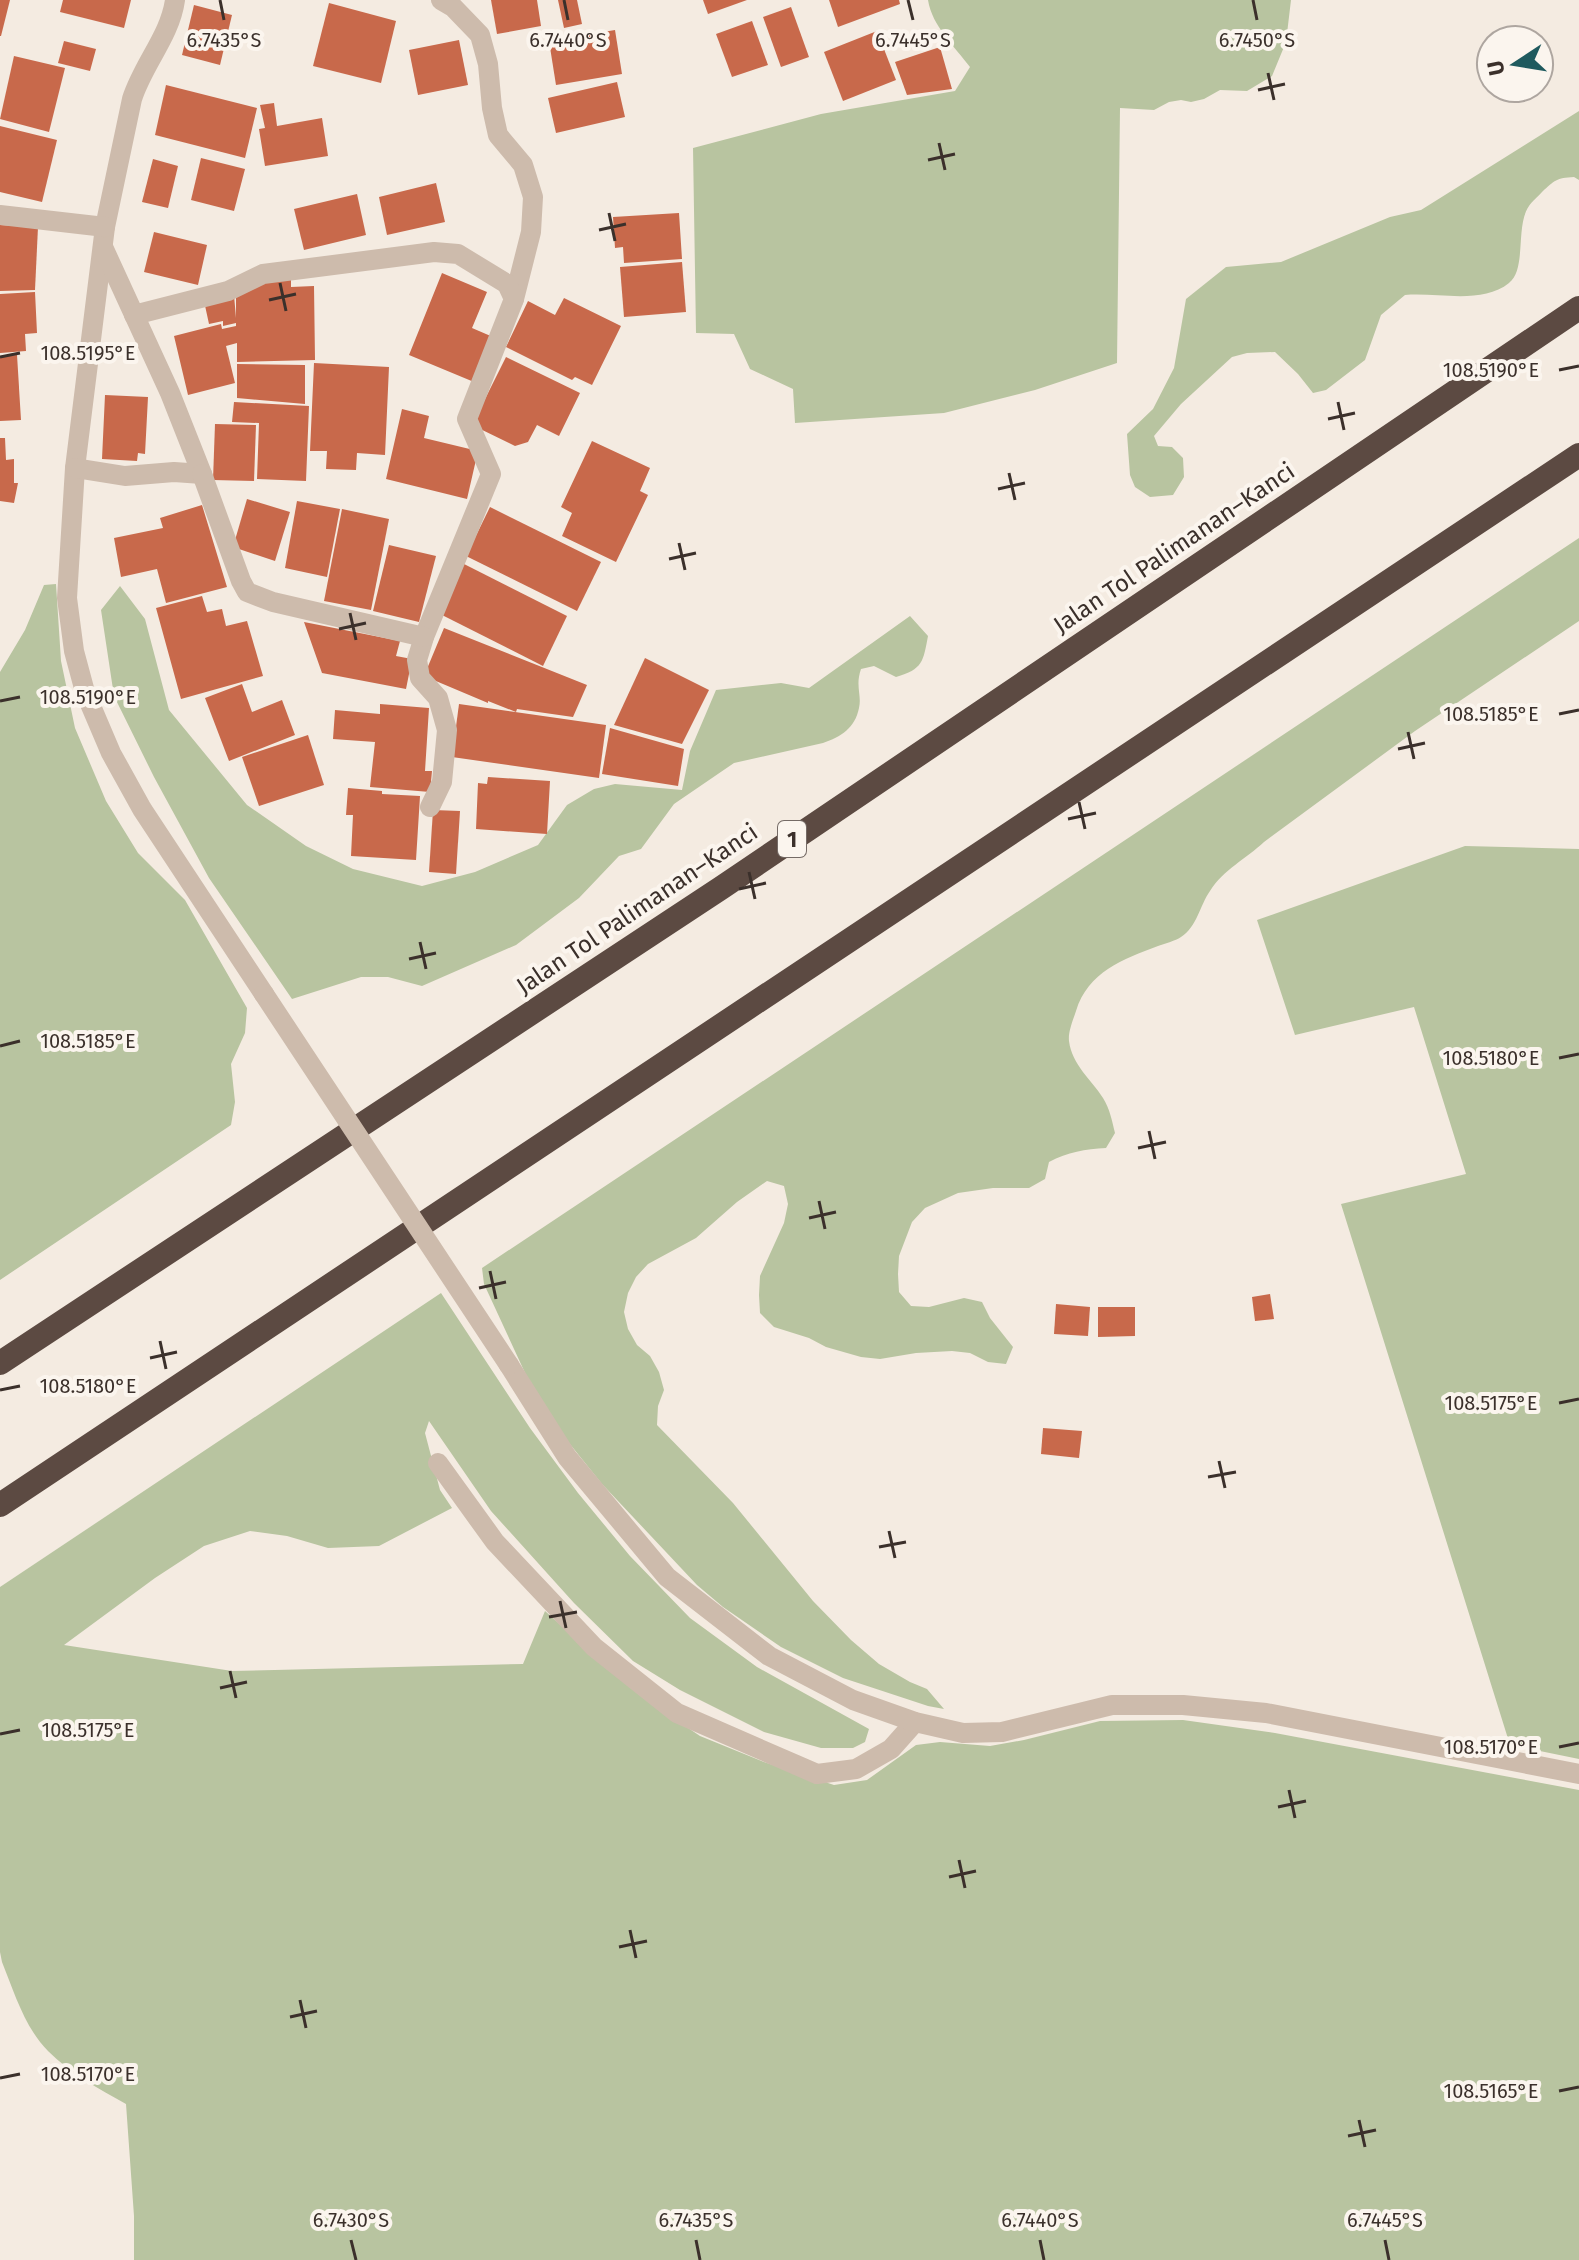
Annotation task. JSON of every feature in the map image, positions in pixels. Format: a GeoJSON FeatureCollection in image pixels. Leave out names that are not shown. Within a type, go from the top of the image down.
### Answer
{"type":"FeatureCollection","features":[{"type":"Feature","properties":{"kind":"highway","name":"Jalan Tol Palimanan–Kanci"},"geometry":{"type":"LineString","coordinates":[[0,1363],[721,888],[1579,308]]}},
{"type":"Feature","properties":{"kind":"highway"},"geometry":{"type":"LineString","coordinates":[[0,1505],[1579,455]]}},
{"type":"Feature","properties":{"kind":"street"},"geometry":{"type":"LineString","coordinates":[[175,0],[172,18],[132,99],[103,236],[75,468],[67,598],[74,651],[85,692],[111,753],[142,809],[567,1457],[667,1577],[769,1656],[853,1700],[915,1722],[963,1733],[1002,1732],[1112,1705],[1183,1705],[1266,1713],[1579,1774]]}},
{"type":"Feature","properties":{"kind":"street"},"geometry":{"type":"LineString","coordinates":[[430,807],[442,782],[447,730],[438,698],[420,678],[417,660],[491,474],[467,419],[514,299],[531,232],[533,197],[523,165],[498,135],[488,64],[480,35],[453,7],[441,0]]}},
{"type":"Feature","properties":{"kind":"street"},"geometry":{"type":"LineString","coordinates":[[0,215],[103,236]]}},
{"type":"Feature","properties":{"kind":"street"},"geometry":{"type":"LineString","coordinates":[[103,236],[134,315],[170,393],[247,592],[273,602],[424,637]]}},
{"type":"Feature","properties":{"kind":"street"},"geometry":{"type":"LineString","coordinates":[[134,315],[228,291],[263,274],[434,252],[458,254],[507,284],[514,299]]}},
{"type":"Feature","properties":{"kind":"street"},"geometry":{"type":"LineString","coordinates":[[75,468],[125,476],[174,472],[202,474]]}},
{"type":"Feature","properties":{"kind":"street"},"geometry":{"type":"LineString","coordinates":[[438,1463],[495,1542],[594,1647],[677,1713],[817,1774],[856,1769],[891,1749],[915,1722]]}},
{"type":"Feature","properties":{"kind":"green space"},"geometry":{"type":"Polygon","coordinates":[[[928,0],[1291,0],[1286,42],[1272,76],[1247,91],[1220,90],[1204,99],[1169,102],[1154,110],[1120,108],[1117,363],[1035,390],[944,413],[795,423],[793,389],[750,369],[734,334],[696,333],[693,148],[821,114],[955,91],[970,67],[939,27],[928,0]]]}},
{"type":"Feature","properties":{"kind":"green space"},"geometry":{"type":"Polygon","coordinates":[[[1579,111],[1579,180],[1574,177],[1556,180],[1529,206],[1522,224],[1518,268],[1509,283],[1498,290],[1473,296],[1405,295],[1381,315],[1365,360],[1326,390],[1313,393],[1275,352],[1232,357],[1181,404],[1154,436],[1158,446],[1172,447],[1183,458],[1184,477],[1173,495],[1150,497],[1135,487],[1130,475],[1127,434],[1153,409],[1174,368],[1186,299],[1226,267],[1281,262],[1390,217],[1421,210],[1579,111]]]}},
{"type":"Feature","properties":{"kind":"green space"},"geometry":{"type":"Polygon","coordinates":[[[1579,538],[1579,621],[1415,731],[1264,842],[1215,884],[1191,928],[1181,937],[1120,962],[1089,986],[1076,1011],[1069,1041],[1078,1065],[1109,1111],[1115,1133],[1106,1148],[1077,1152],[1049,1162],[1045,1179],[1029,1188],[993,1188],[958,1193],[925,1208],[912,1222],[899,1256],[899,1292],[911,1306],[929,1307],[964,1298],[982,1302],[990,1318],[1013,1347],[1006,1364],[952,1351],[880,1359],[861,1357],[774,1327],[760,1313],[760,1276],[784,1223],[788,1204],[784,1186],[767,1181],[737,1202],[696,1238],[648,1264],[636,1277],[624,1312],[628,1329],[637,1345],[650,1356],[659,1372],[664,1390],[658,1406],[657,1425],[733,1503],[813,1601],[851,1640],[879,1664],[927,1689],[944,1709],[843,1678],[781,1647],[723,1607],[697,1585],[602,1484],[561,1433],[526,1375],[484,1284],[482,1268],[1579,538]]]}},
{"type":"Feature","properties":{"kind":"green space"},"geometry":{"type":"Polygon","coordinates":[[[56,584],[61,661],[75,728],[106,801],[138,853],[185,900],[247,1008],[245,1033],[231,1064],[235,1102],[231,1125],[0,1280],[0,672],[25,630],[44,585],[56,584]]]}},
{"type":"Feature","properties":{"kind":"green space"},"geometry":{"type":"Polygon","coordinates":[[[120,586],[145,619],[169,710],[247,805],[306,846],[353,869],[422,886],[475,872],[538,845],[567,805],[594,789],[615,784],[682,790],[690,751],[716,690],[781,683],[809,688],[910,616],[928,636],[923,658],[912,671],[896,677],[874,666],[861,669],[857,715],[841,735],[823,743],[734,763],[674,804],[641,849],[619,856],[579,898],[516,945],[422,986],[388,977],[361,977],[292,999],[209,878],[114,696],[101,610],[120,586]]]}},
{"type":"Feature","properties":{"kind":"green space"},"geometry":{"type":"Polygon","coordinates":[[[1465,846],[1579,849],[1579,1759],[1510,1745],[1341,1204],[1466,1174],[1414,1007],[1295,1035],[1257,920],[1465,846]]]}},
{"type":"Feature","properties":{"kind":"green space"},"geometry":{"type":"Polygon","coordinates":[[[441,1293],[530,1428],[630,1556],[690,1618],[757,1667],[869,1729],[865,1742],[853,1748],[821,1748],[764,1732],[680,1690],[633,1661],[574,1603],[491,1511],[429,1421],[425,1433],[440,1490],[452,1508],[379,1546],[328,1548],[287,1536],[250,1531],[204,1546],[64,1645],[232,1671],[523,1664],[545,1611],[638,1694],[700,1736],[764,1762],[834,1785],[867,1780],[916,1745],[940,1742],[990,1746],[1100,1721],[1183,1720],[1275,1733],[1579,1790],[1579,2260],[134,2260],[126,2104],[75,2073],[40,2042],[21,2009],[0,1952],[0,1587],[441,1293]]]}},
{"type":"Feature","properties":{"kind":"building"},"geometry":{"type":"Polygon","coordinates":[[[0,0],[10,0],[1,36],[0,36],[0,0]]]}},
{"type":"Feature","properties":{"kind":"building"},"geometry":{"type":"Polygon","coordinates":[[[63,0],[131,0],[124,28],[60,12],[63,0]]]}},
{"type":"Feature","properties":{"kind":"building"},"geometry":{"type":"Polygon","coordinates":[[[491,0],[537,0],[541,26],[497,34],[491,0]]]}},
{"type":"Feature","properties":{"kind":"building"},"geometry":{"type":"Polygon","coordinates":[[[558,0],[577,0],[582,24],[564,28],[558,0]]]}},
{"type":"Feature","properties":{"kind":"building"},"geometry":{"type":"Polygon","coordinates":[[[703,0],[747,0],[708,14],[703,0]]]}},
{"type":"Feature","properties":{"kind":"building"},"geometry":{"type":"Polygon","coordinates":[[[829,0],[899,0],[900,4],[838,27],[829,0]]]}},
{"type":"Feature","properties":{"kind":"building"},"geometry":{"type":"Polygon","coordinates":[[[329,3],[396,21],[381,83],[313,66],[329,3]]]}},
{"type":"Feature","properties":{"kind":"building"},"geometry":{"type":"Polygon","coordinates":[[[194,5],[232,15],[220,65],[182,55],[194,5]]]}},
{"type":"Feature","properties":{"kind":"building"},"geometry":{"type":"Polygon","coordinates":[[[791,7],[809,57],[781,67],[763,17],[791,7]]]}},
{"type":"Feature","properties":{"kind":"building"},"geometry":{"type":"Polygon","coordinates":[[[752,21],[768,65],[732,77],[716,34],[752,21]]]}},
{"type":"Feature","properties":{"kind":"building"},"geometry":{"type":"Polygon","coordinates":[[[615,30],[622,74],[556,85],[549,41],[615,30]]]}},
{"type":"Feature","properties":{"kind":"building"},"geometry":{"type":"Polygon","coordinates":[[[877,31],[896,80],[843,101],[824,52],[877,31]]]}},
{"type":"Feature","properties":{"kind":"building"},"geometry":{"type":"Polygon","coordinates":[[[459,40],[468,85],[418,95],[409,50],[459,40]]]}},
{"type":"Feature","properties":{"kind":"building"},"geometry":{"type":"Polygon","coordinates":[[[64,41],[96,49],[90,71],[58,63],[64,41]]]}},
{"type":"Feature","properties":{"kind":"building"},"geometry":{"type":"Polygon","coordinates":[[[940,47],[952,89],[907,95],[895,62],[940,47]]]}},
{"type":"Feature","properties":{"kind":"building"},"geometry":{"type":"Polygon","coordinates":[[[14,56],[65,68],[49,132],[0,119],[14,56]]]}},
{"type":"Feature","properties":{"kind":"building"},"geometry":{"type":"Polygon","coordinates":[[[617,82],[625,117],[556,133],[548,98],[617,82]]]}},
{"type":"Feature","properties":{"kind":"building"},"geometry":{"type":"Polygon","coordinates":[[[166,85],[257,108],[245,158],[155,135],[166,85]]]}},
{"type":"Feature","properties":{"kind":"building"},"geometry":{"type":"Polygon","coordinates":[[[274,103],[277,126],[322,118],[328,156],[265,166],[259,129],[265,128],[260,105],[274,103]]]}},
{"type":"Feature","properties":{"kind":"building"},"geometry":{"type":"Polygon","coordinates":[[[0,126],[57,140],[42,202],[0,192],[0,126]]]}},
{"type":"Feature","properties":{"kind":"building"},"geometry":{"type":"Polygon","coordinates":[[[201,158],[245,169],[234,211],[191,200],[201,158]]]}},
{"type":"Feature","properties":{"kind":"building"},"geometry":{"type":"Polygon","coordinates":[[[153,159],[178,166],[168,208],[142,202],[153,159]]]}},
{"type":"Feature","properties":{"kind":"building"},"geometry":{"type":"Polygon","coordinates":[[[436,183],[445,222],[387,235],[379,197],[436,183]]]}},
{"type":"Feature","properties":{"kind":"building"},"geometry":{"type":"Polygon","coordinates":[[[357,194],[366,235],[304,250],[294,209],[357,194]]]}},
{"type":"Feature","properties":{"kind":"building"},"geometry":{"type":"Polygon","coordinates":[[[679,213],[682,259],[624,263],[623,247],[615,248],[613,217],[679,213]]]}},
{"type":"Feature","properties":{"kind":"building"},"geometry":{"type":"Polygon","coordinates":[[[0,225],[38,227],[35,290],[0,291],[0,225]]]}},
{"type":"Feature","properties":{"kind":"building"},"geometry":{"type":"Polygon","coordinates":[[[154,232],[207,245],[198,285],[144,272],[154,232]]]}},
{"type":"Feature","properties":{"kind":"building"},"geometry":{"type":"Polygon","coordinates":[[[682,262],[686,312],[624,317],[620,267],[682,262]]]}},
{"type":"Feature","properties":{"kind":"building"},"geometry":{"type":"Polygon","coordinates":[[[442,273],[487,292],[472,328],[493,337],[474,382],[409,355],[442,273]]]}},
{"type":"Feature","properties":{"kind":"building"},"geometry":{"type":"Polygon","coordinates":[[[291,279],[291,287],[314,286],[315,360],[237,362],[237,343],[226,346],[235,383],[188,395],[174,336],[221,324],[222,329],[236,326],[236,323],[223,326],[223,321],[209,324],[204,301],[234,295],[236,318],[236,295],[259,281],[291,279]]]}},
{"type":"Feature","properties":{"kind":"building"},"geometry":{"type":"Polygon","coordinates":[[[35,292],[37,333],[25,334],[26,351],[0,353],[0,294],[35,292]]]}},
{"type":"Feature","properties":{"kind":"building"},"geometry":{"type":"Polygon","coordinates":[[[564,298],[621,326],[592,385],[575,377],[572,380],[506,347],[528,301],[555,315],[564,298]]]}},
{"type":"Feature","properties":{"kind":"building"},"geometry":{"type":"Polygon","coordinates":[[[17,355],[21,420],[0,421],[0,356],[17,355]]]}},
{"type":"Feature","properties":{"kind":"building"},"geometry":{"type":"Polygon","coordinates":[[[506,357],[580,393],[559,436],[537,425],[528,442],[515,446],[472,425],[506,357]]]}},
{"type":"Feature","properties":{"kind":"building"},"geometry":{"type":"Polygon","coordinates":[[[314,363],[389,367],[385,455],[357,453],[356,470],[326,469],[327,451],[310,451],[314,363]]]}},
{"type":"Feature","properties":{"kind":"building"},"geometry":{"type":"Polygon","coordinates":[[[237,364],[305,365],[305,404],[237,398],[237,364]]]}},
{"type":"Feature","properties":{"kind":"building"},"geometry":{"type":"Polygon","coordinates":[[[105,395],[148,397],[145,454],[138,453],[137,461],[102,459],[105,395]]]}},
{"type":"Feature","properties":{"kind":"building"},"geometry":{"type":"Polygon","coordinates":[[[234,402],[309,406],[306,481],[257,479],[259,423],[232,422],[234,402]]]}},
{"type":"Feature","properties":{"kind":"building"},"geometry":{"type":"Polygon","coordinates":[[[402,409],[429,416],[424,438],[478,451],[467,499],[386,479],[402,409]]]}},
{"type":"Feature","properties":{"kind":"building"},"geometry":{"type":"Polygon","coordinates":[[[215,424],[256,425],[254,481],[213,480],[215,424]]]}},
{"type":"Feature","properties":{"kind":"building"},"geometry":{"type":"Polygon","coordinates":[[[0,438],[5,438],[6,460],[14,459],[14,483],[18,483],[14,503],[0,501],[0,438]]]}},
{"type":"Feature","properties":{"kind":"building"},"geometry":{"type":"Polygon","coordinates":[[[592,441],[650,468],[640,491],[648,495],[616,562],[562,536],[572,513],[561,507],[592,441]]]}},
{"type":"Feature","properties":{"kind":"building"},"geometry":{"type":"Polygon","coordinates":[[[247,499],[290,512],[275,561],[233,547],[247,499]]]}},
{"type":"Feature","properties":{"kind":"building"},"geometry":{"type":"Polygon","coordinates":[[[297,501],[340,509],[327,577],[285,568],[297,501]]]}},
{"type":"Feature","properties":{"kind":"building"},"geometry":{"type":"Polygon","coordinates":[[[202,505],[227,587],[166,603],[157,569],[121,577],[114,538],[163,528],[160,518],[202,505]]]}},
{"type":"Feature","properties":{"kind":"building"},"geometry":{"type":"Polygon","coordinates":[[[490,507],[601,562],[577,611],[466,556],[490,507]]]}},
{"type":"Feature","properties":{"kind":"building"},"geometry":{"type":"Polygon","coordinates":[[[342,509],[389,519],[371,610],[324,601],[342,509]]]}},
{"type":"Feature","properties":{"kind":"building"},"geometry":{"type":"Polygon","coordinates":[[[389,545],[436,556],[419,622],[373,611],[389,545]]]}},
{"type":"Feature","properties":{"kind":"building"},"geometry":{"type":"Polygon","coordinates":[[[464,564],[567,616],[543,666],[440,614],[464,564]]]}},
{"type":"Feature","properties":{"kind":"building"},"geometry":{"type":"Polygon","coordinates":[[[202,596],[207,612],[222,609],[226,626],[247,621],[263,676],[181,699],[156,608],[202,596]]]}},
{"type":"Feature","properties":{"kind":"building"},"geometry":{"type":"Polygon","coordinates":[[[304,622],[400,641],[396,656],[412,659],[406,689],[322,673],[304,622]]]}},
{"type":"Feature","properties":{"kind":"building"},"geometry":{"type":"Polygon","coordinates":[[[444,628],[587,685],[573,717],[517,709],[516,712],[424,676],[444,628]]]}},
{"type":"Feature","properties":{"kind":"building"},"geometry":{"type":"Polygon","coordinates":[[[645,658],[709,690],[682,744],[614,725],[645,658]]]}},
{"type":"Feature","properties":{"kind":"building"},"geometry":{"type":"Polygon","coordinates":[[[242,684],[252,712],[282,700],[295,735],[229,761],[205,698],[242,684]]]}},
{"type":"Feature","properties":{"kind":"building"},"geometry":{"type":"Polygon","coordinates":[[[380,704],[429,708],[425,771],[432,771],[430,792],[370,787],[375,742],[333,739],[335,710],[380,714],[380,704]]]}},
{"type":"Feature","properties":{"kind":"building"},"geometry":{"type":"Polygon","coordinates":[[[459,704],[606,725],[599,778],[452,757],[459,704]]]}},
{"type":"Feature","properties":{"kind":"building"},"geometry":{"type":"Polygon","coordinates":[[[610,728],[684,749],[678,786],[602,774],[610,728]]]}},
{"type":"Feature","properties":{"kind":"building"},"geometry":{"type":"Polygon","coordinates":[[[308,735],[324,785],[259,806],[242,757],[308,735]]]}},
{"type":"Feature","properties":{"kind":"building"},"geometry":{"type":"Polygon","coordinates":[[[488,777],[550,781],[547,834],[476,829],[478,783],[487,784],[488,777]]]}},
{"type":"Feature","properties":{"kind":"building"},"geometry":{"type":"Polygon","coordinates":[[[348,788],[420,796],[416,860],[351,856],[353,815],[346,815],[348,788]]]}},
{"type":"Feature","properties":{"kind":"building"},"geometry":{"type":"Polygon","coordinates":[[[433,810],[460,811],[456,874],[429,872],[433,810]]]}},
{"type":"Feature","properties":{"kind":"building"},"geometry":{"type":"Polygon","coordinates":[[[1270,1294],[1274,1319],[1255,1321],[1252,1297],[1270,1294]]]}},
{"type":"Feature","properties":{"kind":"building"},"geometry":{"type":"Polygon","coordinates":[[[1056,1304],[1090,1307],[1088,1336],[1054,1334],[1056,1304]]]}},
{"type":"Feature","properties":{"kind":"building"},"geometry":{"type":"Polygon","coordinates":[[[1098,1307],[1135,1307],[1135,1336],[1098,1337],[1098,1307]]]}},
{"type":"Feature","properties":{"kind":"building"},"geometry":{"type":"Polygon","coordinates":[[[1043,1428],[1082,1431],[1079,1458],[1041,1454],[1043,1428]]]}}]}
